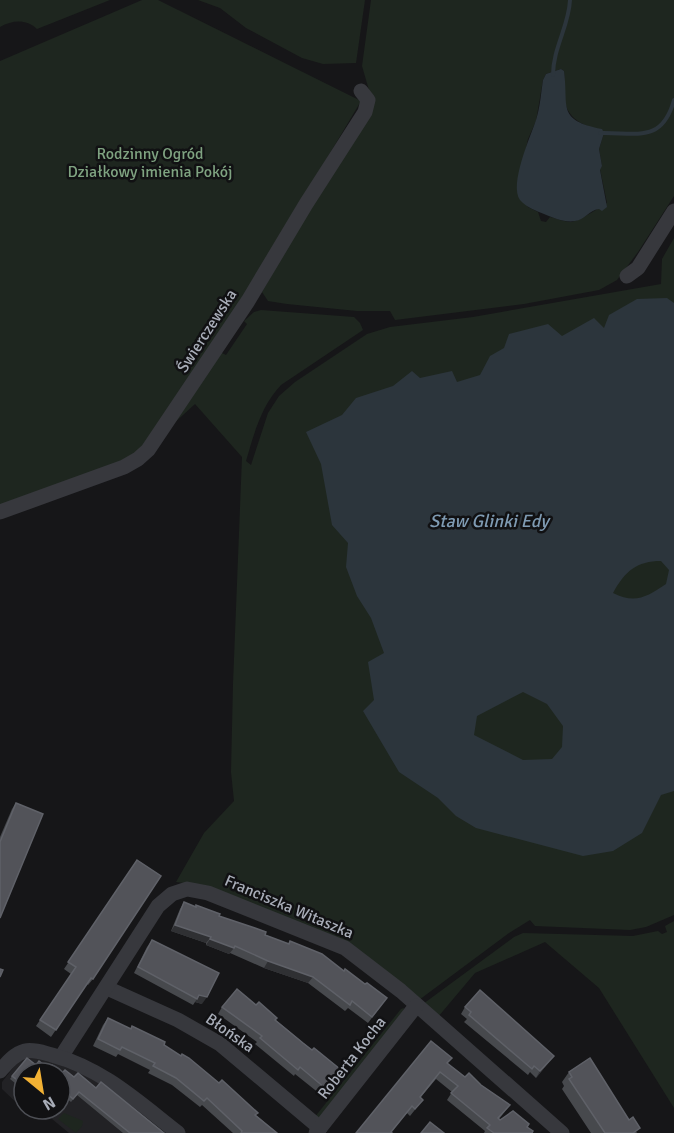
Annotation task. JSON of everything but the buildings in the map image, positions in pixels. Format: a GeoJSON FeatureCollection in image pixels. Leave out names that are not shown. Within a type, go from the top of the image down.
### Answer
{"type":"FeatureCollection","features":[{"type":"Feature","properties":{"kind":"street","name":"Świerczewska"},"geometry":{"type":"LineString","coordinates":[[0,512],[124,467],[148,450],[248,302],[306,204],[365,112],[368,100],[361,91]]}},
{"type":"Feature","properties":{"kind":"street"},"geometry":{"type":"LineString","coordinates":[[627,276],[638,268],[674,212]]}},
{"type":"Feature","properties":{"kind":"street","name":"Franciszka Witaszka"},"geometry":{"type":"LineString","coordinates":[[61,1057],[158,906],[172,894],[187,889],[208,893],[345,948],[401,991],[562,1133]]}},
{"type":"Feature","properties":{"kind":"street","name":"Błońska"},"geometry":{"type":"LineString","coordinates":[[106,988],[178,1020],[213,1040],[318,1130]]}},
{"type":"Feature","properties":{"kind":"street","name":"Roberta Kocha"},"geometry":{"type":"LineString","coordinates":[[318,1130],[416,1006]]}},
{"type":"Feature","properties":{"kind":"street"},"geometry":{"type":"LineString","coordinates":[[0,1071],[14,1056],[26,1051],[61,1057],[88,1067],[105,1077],[178,1133]]}},
{"type":"Feature","properties":{"kind":"shaded area"},"geometry":{"type":"Polygon","coordinates":[[[24,1057],[50,1061],[18,1061],[24,1057]]]}},
{"type":"Feature","properties":{"kind":"shaded area"},"geometry":{"type":"Polygon","coordinates":[[[12,1069],[12,1098],[2,1089],[2,1082],[12,1069]]]}},
{"type":"Feature","properties":{"kind":"shaded area"},"geometry":{"type":"Polygon","coordinates":[[[72,1070],[100,1081],[165,1133],[69,1133],[54,1121],[72,1121],[72,1070]]]}},
{"type":"Feature","properties":{"kind":"green space"},"geometry":{"type":"Polygon","coordinates":[[[0,0],[110,0],[37,29],[28,23],[19,22],[0,27],[0,0]]]}},
{"type":"Feature","properties":{"kind":"green space","name":"Rodzinny Ogród Działkowy imienia Pokój"},"geometry":{"type":"Polygon","coordinates":[[[142,0],[158,0],[361,101],[242,301],[149,440],[133,457],[0,506],[0,61],[142,0]]]}},
{"type":"Feature","properties":{"kind":"green space"},"geometry":{"type":"Polygon","coordinates":[[[198,0],[365,0],[356,63],[323,64],[302,58],[246,28],[220,8],[198,0]]]}},
{"type":"Feature","properties":{"kind":"green space"},"geometry":{"type":"Polygon","coordinates":[[[371,0],[674,0],[674,196],[617,280],[599,290],[524,304],[395,320],[390,311],[357,311],[268,301],[262,292],[371,97],[362,66],[371,0]],[[561,69],[546,74],[543,80],[536,121],[528,139],[517,191],[528,207],[538,212],[541,221],[546,222],[550,217],[571,222],[607,203],[600,169],[602,166],[599,149],[604,133],[577,120],[568,111],[564,96],[564,71],[561,69]]]}},
{"type":"Feature","properties":{"kind":"green space"},"geometry":{"type":"Polygon","coordinates":[[[674,238],[674,915],[646,927],[630,930],[535,926],[530,920],[419,1000],[381,970],[201,885],[176,882],[204,833],[234,801],[231,772],[233,684],[242,457],[195,404],[171,426],[220,352],[226,355],[247,324],[244,321],[254,312],[261,310],[354,317],[363,330],[281,385],[274,393],[263,411],[252,441],[246,461],[251,465],[268,413],[279,396],[295,382],[367,334],[390,327],[473,317],[661,284],[662,259],[674,238]]]}},
{"type":"Feature","properties":{"kind":"green space"},"geometry":{"type":"Polygon","coordinates":[[[674,921],[674,1108],[599,988],[545,942],[475,973],[438,1017],[423,1004],[514,937],[523,933],[633,936],[658,931],[662,934],[667,932],[665,926],[674,921]]]}},
{"type":"Feature","properties":{"kind":"green space"},"geometry":{"type":"Polygon","coordinates":[[[404,1008],[403,1013],[322,1118],[314,1118],[401,1009],[404,1008]]]}},
{"type":"Feature","properties":{"kind":"green space"},"geometry":{"type":"Polygon","coordinates":[[[72,1116],[83,1121],[76,1133],[61,1121],[72,1121],[72,1116]]]}},
{"type":"Feature","properties":{"kind":"water"},"geometry":{"type":"Polygon","coordinates":[[[561,69],[564,71],[566,103],[571,116],[577,121],[602,129],[604,133],[599,149],[602,166],[600,170],[607,207],[602,211],[596,210],[582,219],[571,221],[555,218],[525,205],[517,193],[519,172],[537,115],[543,80],[546,74],[561,69]]]}},
{"type":"Feature","properties":{"kind":"water","name":"Staw Glinki Edy"},"geometry":{"type":"Polygon","coordinates":[[[667,298],[674,303],[674,791],[661,795],[642,833],[613,851],[583,856],[476,828],[456,816],[438,798],[399,772],[363,711],[374,700],[368,662],[384,653],[371,618],[357,596],[346,567],[348,543],[332,525],[321,464],[306,432],[342,415],[356,398],[393,386],[412,371],[420,378],[452,371],[457,382],[480,375],[490,356],[504,348],[509,334],[548,324],[562,336],[594,318],[604,328],[609,315],[637,299],[667,298]],[[661,561],[645,563],[632,569],[613,593],[628,598],[641,598],[659,589],[666,584],[669,570],[661,561]],[[523,692],[477,716],[474,735],[523,760],[552,759],[562,747],[563,726],[547,704],[523,692]]]}},
{"type":"Feature","properties":{"kind":"waterway"},"geometry":{"type":"LineString","coordinates":[[553,75],[570,0]]}},
{"type":"Feature","properties":{"kind":"waterway"},"geometry":{"type":"LineString","coordinates":[[600,133],[636,134],[655,130],[669,114],[674,100]]}}]}
